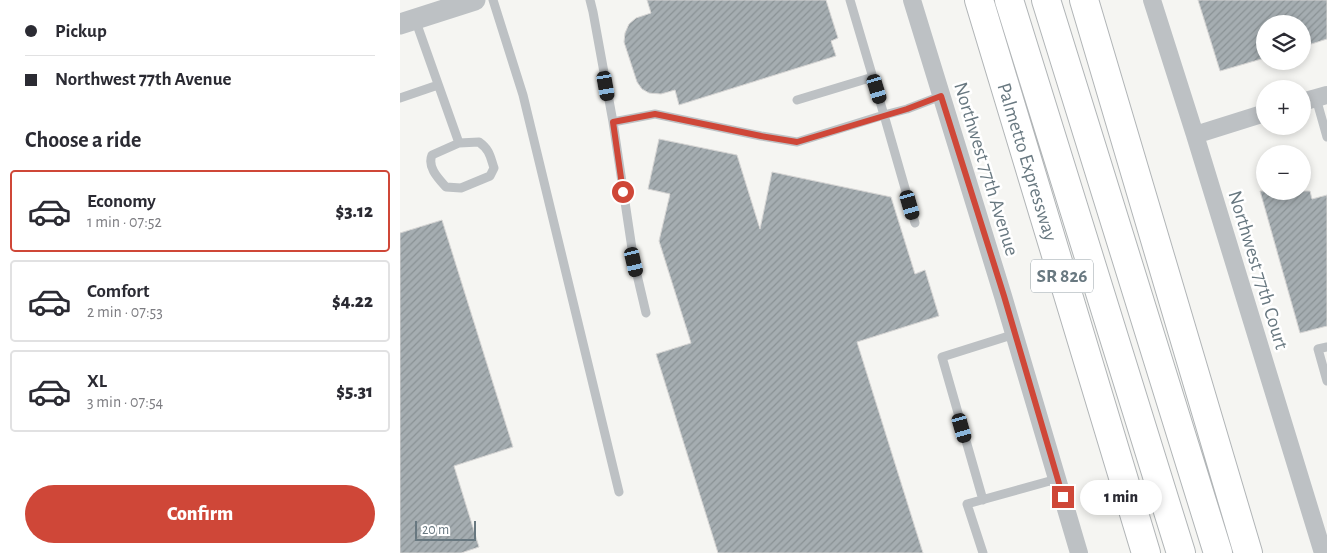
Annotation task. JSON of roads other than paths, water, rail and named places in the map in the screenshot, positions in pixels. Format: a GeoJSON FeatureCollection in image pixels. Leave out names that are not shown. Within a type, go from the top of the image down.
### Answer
{"type":"FeatureCollection","features":[{"type":"Feature","properties":{"kind":"highway","name":"Palmetto Expressway"},"geometry":{"type":"LineString","coordinates":[[979,0],[1146,553]]}},
{"type":"Feature","properties":{"kind":"highway"},"geometry":{"type":"LineString","coordinates":[[1009,0],[1181,553]]}},
{"type":"Feature","properties":{"kind":"highway"},"geometry":{"type":"LineString","coordinates":[[1046,0],[1218,553]]}},
{"type":"Feature","properties":{"kind":"highway"},"geometry":{"type":"LineString","coordinates":[[1084,0],[1248,553]]}},
{"type":"Feature","properties":{"kind":"street"},"geometry":{"type":"LineString","coordinates":[[407,21],[475,0]]}},
{"type":"Feature","properties":{"kind":"street","name":"Northwest 77th Avenue"},"geometry":{"type":"LineString","coordinates":[[912,0],[1080,553]]}},
{"type":"Feature","properties":{"kind":"street","name":"Northwest 77th Court"},"geometry":{"type":"LineString","coordinates":[[1152,0],[1323,553]]}},
{"type":"Feature","properties":{"kind":"street"},"geometry":{"type":"LineString","coordinates":[[1194,135],[1256,116]]}},
{"type":"Feature","properties":{"kind":"lane"},"geometry":{"type":"LineString","coordinates":[[493,0],[523,95],[619,492]]}},
{"type":"Feature","properties":{"kind":"lane"},"geometry":{"type":"LineString","coordinates":[[590,0],[613,122],[634,262],[646,313]]}},
{"type":"Feature","properties":{"kind":"lane"},"geometry":{"type":"LineString","coordinates":[[850,0],[915,223]]}},
{"type":"Feature","properties":{"kind":"lane"},"geometry":{"type":"LineString","coordinates":[[407,21],[438,85],[459,142]]}},
{"type":"Feature","properties":{"kind":"lane"},"geometry":{"type":"LineString","coordinates":[[797,100],[873,77]]}},
{"type":"Feature","properties":{"kind":"lane"},"geometry":{"type":"LineString","coordinates":[[400,98],[438,85]]}},
{"type":"Feature","properties":{"kind":"lane"},"geometry":{"type":"LineString","coordinates":[[613,122],[655,114],[797,142],[907,109],[941,96]]}},
{"type":"Feature","properties":{"kind":"lane"},"geometry":{"type":"LineString","coordinates":[[1315,98],[1327,137]]}},
{"type":"Feature","properties":{"kind":"lane"},"geometry":{"type":"LineString","coordinates":[[459,142],[479,142],[487,148],[494,168],[490,176],[461,188],[446,187],[435,175],[430,160],[432,154],[459,142]]}},
{"type":"Feature","properties":{"kind":"lane"},"geometry":{"type":"LineString","coordinates":[[983,500],[942,357],[1015,334]]}},
{"type":"Feature","properties":{"kind":"lane"},"geometry":{"type":"LineString","coordinates":[[1327,347],[1318,349],[1327,381]]}},
{"type":"Feature","properties":{"kind":"lane"},"geometry":{"type":"LineString","coordinates":[[983,553],[967,504],[1058,479]]}}]}
